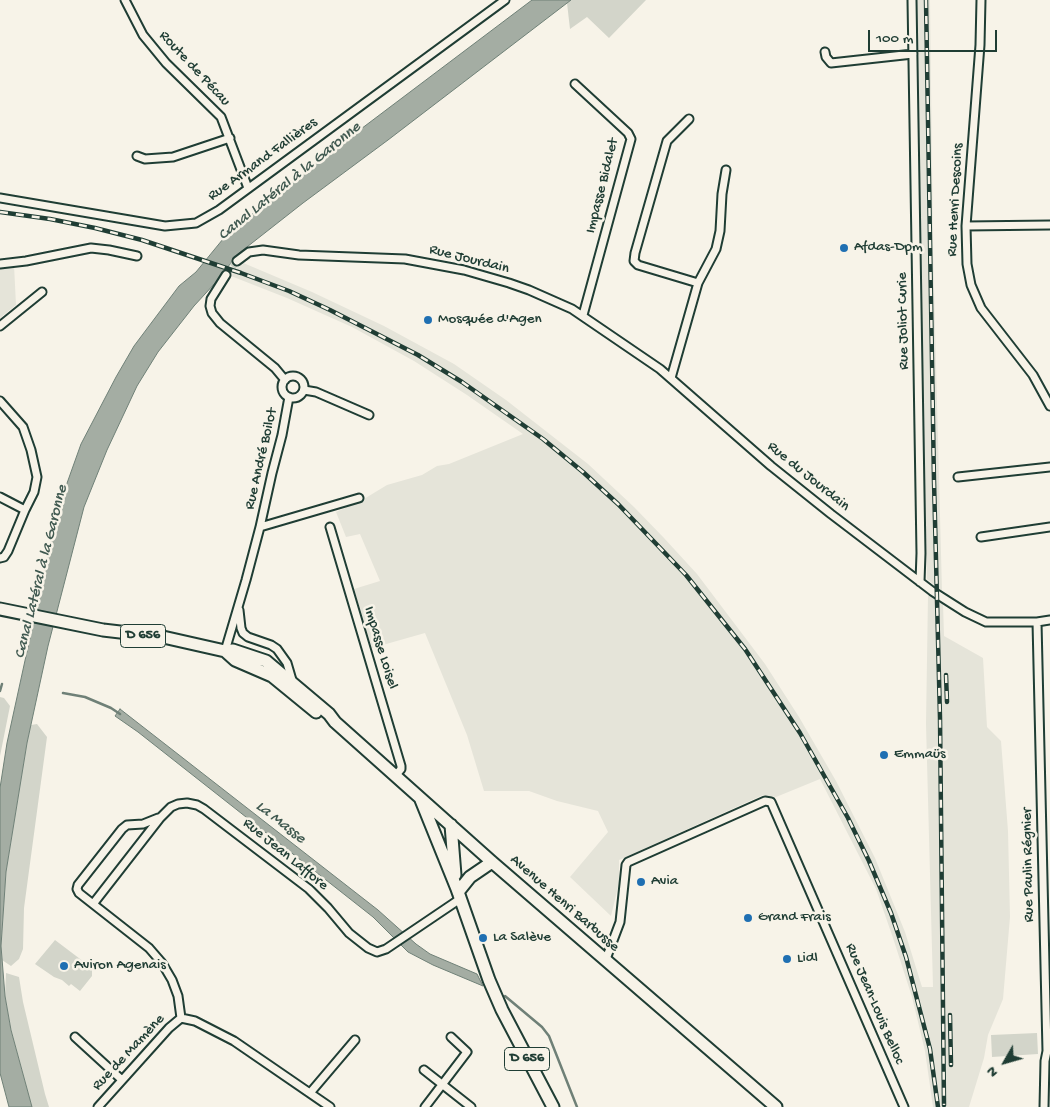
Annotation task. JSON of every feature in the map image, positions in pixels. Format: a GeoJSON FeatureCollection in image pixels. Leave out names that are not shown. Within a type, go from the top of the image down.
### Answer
{"type":"FeatureCollection","features":[{"type":"Feature","properties":{"kind":"main road","name":"Avenue Henri Barbusse"},"geometry":{"type":"LineString","coordinates":[[5,610],[102,630],[164,638],[224,651],[244,652],[266,661],[329,714],[335,722],[492,862],[776,1107]]}},
{"type":"Feature","properties":{"kind":"main road","name":"Avenue Henri Barbusse"},"geometry":{"type":"LineString","coordinates":[[224,651],[235,660],[272,676],[325,719],[335,722]]}},
{"type":"Feature","properties":{"kind":"main road"},"geometry":{"type":"LineString","coordinates":[[272,676],[288,679]]}},
{"type":"Feature","properties":{"kind":"main road","name":"D 656"},"geometry":{"type":"LineString","coordinates":[[419,796],[502,1010],[553,1107]]}},
{"type":"Feature","properties":{"kind":"main road"},"geometry":{"type":"LineString","coordinates":[[437,840],[448,823]]}},
{"type":"Feature","properties":{"kind":"main road","name":"D 656"},"geometry":{"type":"LineString","coordinates":[[448,823],[458,893]]}},
{"type":"Feature","properties":{"kind":"main road"},"geometry":{"type":"LineString","coordinates":[[458,893],[470,877],[492,862]]}},
{"type":"Feature","properties":{"kind":"street","name":"Route de Pécau"},"geometry":{"type":"LineString","coordinates":[[125,0],[144,35],[166,63],[220,115],[248,188]]}},
{"type":"Feature","properties":{"kind":"street","name":"Rue Armand Fallières"},"geometry":{"type":"LineString","coordinates":[[0,198],[164,226],[196,223],[205,219],[248,188],[505,0]]}},
{"type":"Feature","properties":{"kind":"street","name":"Rue Joliot Curie"},"geometry":{"type":"LineString","coordinates":[[912,0],[921,513],[920,582]]}},
{"type":"Feature","properties":{"kind":"street","name":"Rue Henri Descoins"},"geometry":{"type":"LineString","coordinates":[[981,0],[980,45],[966,226],[967,264],[971,285],[981,308],[1033,375],[1050,406]]}},
{"type":"Feature","properties":{"kind":"street"},"geometry":{"type":"LineString","coordinates":[[825,52],[826,57],[831,63],[913,54]]}},
{"type":"Feature","properties":{"kind":"street","name":"Impasse Bidalet"},"geometry":{"type":"LineString","coordinates":[[575,84],[628,133],[631,138],[583,315]]}},
{"type":"Feature","properties":{"kind":"street"},"geometry":{"type":"LineString","coordinates":[[689,119],[667,141],[634,261],[638,265],[698,283]]}},
{"type":"Feature","properties":{"kind":"street"},"geometry":{"type":"LineString","coordinates":[[137,156],[144,159],[173,157],[230,138]]}},
{"type":"Feature","properties":{"kind":"street"},"geometry":{"type":"LineString","coordinates":[[671,378],[698,283],[716,249],[720,231],[722,194],[726,170]]}},
{"type":"Feature","properties":{"kind":"street"},"geometry":{"type":"LineString","coordinates":[[966,226],[1050,225]]}},
{"type":"Feature","properties":{"kind":"street"},"geometry":{"type":"LineString","coordinates":[[0,264],[26,261],[90,248],[137,256]]}},
{"type":"Feature","properties":{"kind":"street","name":"Rue Jourdain"},"geometry":{"type":"LineString","coordinates":[[237,262],[249,252],[263,250],[300,255],[413,260],[464,270],[529,290],[583,315],[671,378]]}},
{"type":"Feature","properties":{"kind":"street"},"geometry":{"type":"LineString","coordinates":[[226,275],[212,299],[210,306],[212,314],[275,368],[285,380]]}},
{"type":"Feature","properties":{"kind":"street"},"geometry":{"type":"LineString","coordinates":[[0,326],[42,292]]}},
{"type":"Feature","properties":{"kind":"street"},"geometry":{"type":"LineString","coordinates":[[294,376],[300,379],[304,385],[304,390],[298,397],[290,397],[283,391],[283,384],[285,380],[294,376]]}},
{"type":"Feature","properties":{"kind":"street","name":"Rue du Jourdain"},"geometry":{"type":"LineString","coordinates":[[671,378],[771,466],[838,520],[932,591],[965,612],[986,622],[1037,622],[1050,620]]}},
{"type":"Feature","properties":{"kind":"street"},"geometry":{"type":"LineString","coordinates":[[304,390],[316,392],[369,415]]}},
{"type":"Feature","properties":{"kind":"street","name":"Rue André Boilot"},"geometry":{"type":"LineString","coordinates":[[224,651],[239,606],[260,526],[290,397]]}},
{"type":"Feature","properties":{"kind":"street"},"geometry":{"type":"LineString","coordinates":[[0,401],[23,427],[31,450],[37,477],[34,492],[8,551],[4,557],[0,558]]}},
{"type":"Feature","properties":{"kind":"street"},"geometry":{"type":"LineString","coordinates":[[958,477],[1050,467]]}},
{"type":"Feature","properties":{"kind":"street"},"geometry":{"type":"LineString","coordinates":[[0,497],[25,510]]}},
{"type":"Feature","properties":{"kind":"street","name":"Rue André Boilot"},"geometry":{"type":"LineString","coordinates":[[260,526],[359,498]]}},
{"type":"Feature","properties":{"kind":"street","name":"Impasse Loisel"},"geometry":{"type":"LineString","coordinates":[[330,527],[401,766],[396,775]]}},
{"type":"Feature","properties":{"kind":"street"},"geometry":{"type":"LineString","coordinates":[[981,537],[1050,527]]}},
{"type":"Feature","properties":{"kind":"street"},"geometry":{"type":"LineString","coordinates":[[239,606],[240,628],[243,633],[277,649],[286,663],[292,680],[299,688]]}},
{"type":"Feature","properties":{"kind":"street","name":"Rue Paulin Régnier"},"geometry":{"type":"LineString","coordinates":[[1037,622],[1048,1022],[1044,1107]]}},
{"type":"Feature","properties":{"kind":"street","name":"Rue Jean-Louis Belloc"},"geometry":{"type":"LineString","coordinates":[[606,959],[620,922],[626,865],[628,862],[765,801],[771,802],[904,1107]]}},
{"type":"Feature","properties":{"kind":"street","name":"Rue Jean Laffore"},"geometry":{"type":"LineString","coordinates":[[93,904],[170,807],[188,803],[197,805],[309,889],[357,940],[377,952],[386,949],[415,930],[458,893]]}},
{"type":"Feature","properties":{"kind":"street","name":"Rue Jean Laffore"},"geometry":{"type":"LineString","coordinates":[[160,818],[122,829],[78,884],[79,893],[150,948],[162,963],[172,980],[178,996],[181,1018]]}},
{"type":"Feature","properties":{"kind":"street"},"geometry":{"type":"LineString","coordinates":[[137,824],[143,831],[144,838]]}},
{"type":"Feature","properties":{"kind":"street"},"geometry":{"type":"LineString","coordinates":[[181,1018],[195,1021],[234,1041],[330,1107]]}},
{"type":"Feature","properties":{"kind":"street","name":"Rue de Mamène"},"geometry":{"type":"LineString","coordinates":[[98,1107],[169,1028],[181,1018]]}},
{"type":"Feature","properties":{"kind":"street"},"geometry":{"type":"LineString","coordinates":[[75,1037],[122,1080]]}},
{"type":"Feature","properties":{"kind":"street"},"geometry":{"type":"LineString","coordinates":[[425,1107],[467,1052],[451,1037]]}},
{"type":"Feature","properties":{"kind":"street"},"geometry":{"type":"LineString","coordinates":[[310,1093],[356,1040]]}},
{"type":"Feature","properties":{"kind":"street"},"geometry":{"type":"LineString","coordinates":[[424,1070],[471,1107]]}},
{"type":"Feature","properties":{"kind":"street"},"geometry":{"type":"LineString","coordinates":[[314,1107],[320,1100]]}},
{"type":"Feature","properties":{"kind":"shaded area"},"geometry":{"type":"Polygon","coordinates":[[[532,0],[571,0],[238,254],[158,352],[137,386],[107,450],[84,507],[48,646],[27,743],[6,872],[1,946],[5,996],[11,1030],[32,1107],[9,1107],[0,1073],[0,788],[7,743],[38,596],[61,500],[81,444],[134,346],[179,286],[196,272],[223,239],[284,187],[532,0]]]}},
{"type":"Feature","properties":{"kind":"shaded area"},"geometry":{"type":"Polygon","coordinates":[[[571,0],[646,0],[609,38],[587,17],[570,29],[567,3],[571,0]]]}},
{"type":"Feature","properties":{"kind":"shaded area"},"geometry":{"type":"Polygon","coordinates":[[[916,0],[930,0],[933,251],[942,591],[927,579],[916,0]]]}},
{"type":"Feature","properties":{"kind":"shaded area"},"geometry":{"type":"Polygon","coordinates":[[[241,262],[312,292],[384,326],[454,364],[506,400],[588,464],[664,538],[697,574],[765,664],[799,717],[836,781],[875,858],[905,932],[922,987],[933,987],[926,724],[928,595],[943,604],[944,636],[983,658],[987,727],[1001,741],[1008,831],[1010,917],[1003,999],[988,1035],[984,1058],[969,1107],[933,1107],[925,1051],[912,997],[893,938],[876,889],[820,779],[776,797],[763,795],[619,860],[619,883],[611,916],[570,877],[608,832],[598,811],[557,801],[529,791],[484,791],[467,735],[425,633],[372,648],[354,589],[380,581],[360,534],[346,537],[336,512],[359,502],[387,485],[422,475],[437,466],[449,464],[523,434],[414,361],[352,327],[231,276],[241,262]]]}},
{"type":"Feature","properties":{"kind":"shaded area"},"geometry":{"type":"Polygon","coordinates":[[[14,265],[16,305],[0,318],[0,267],[14,265]]]}},
{"type":"Feature","properties":{"kind":"shaded area"},"geometry":{"type":"Polygon","coordinates":[[[0,697],[4,698],[10,706],[0,756],[0,697]]]}},
{"type":"Feature","properties":{"kind":"shaded area"},"geometry":{"type":"Polygon","coordinates":[[[120,709],[378,910],[416,944],[430,954],[477,974],[483,986],[433,965],[408,952],[373,917],[138,732],[115,716],[120,709]]]}},
{"type":"Feature","properties":{"kind":"shaded area"},"geometry":{"type":"Polygon","coordinates":[[[37,724],[47,737],[24,908],[23,949],[19,959],[11,966],[2,960],[1,946],[6,872],[27,743],[31,725],[37,724]]]}},
{"type":"Feature","properties":{"kind":"shaded area","name":"Aviron Agenais"},"geometry":{"type":"Polygon","coordinates":[[[55,940],[92,968],[92,976],[80,991],[35,964],[55,940]]]}},
{"type":"Feature","properties":{"kind":"shaded area"},"geometry":{"type":"Polygon","coordinates":[[[6,973],[19,977],[23,1002],[49,1107],[32,1107],[11,1029],[5,996],[6,973]]]}},
{"type":"Feature","properties":{"kind":"shaded area"},"geometry":{"type":"Polygon","coordinates":[[[1037,1033],[1038,1054],[992,1057],[991,1035],[1037,1033]]]}},
{"type":"Feature","properties":{"kind":"waterway","name":"La Masse"},"geometry":{"type":"LineString","coordinates":[[0,691],[2,684]]}},
{"type":"Feature","properties":{"kind":"waterway","name":"La Masse"},"geometry":{"type":"LineString","coordinates":[[63,693],[85,697],[120,714]]}},
{"type":"Feature","properties":{"kind":"waterway","name":"La Masse"},"geometry":{"type":"LineString","coordinates":[[505,996],[542,1027],[549,1036],[577,1107]]}},
{"type":"Feature","properties":{"kind":"tunnel"},"geometry":{"type":"LineString","coordinates":[[226,275],[237,261]]}},
{"type":"Feature","properties":{"kind":"railway"},"geometry":{"type":"LineString","coordinates":[[926,0],[940,718],[944,1105]]}},
{"type":"Feature","properties":{"kind":"railway"},"geometry":{"type":"LineString","coordinates":[[0,212],[50,219],[142,240],[241,273],[289,291],[330,310],[418,355],[462,382],[543,439],[618,504],[686,575],[745,649],[800,733],[848,818],[891,913],[906,957],[930,1049],[938,1107]]}},
{"type":"Feature","properties":{"kind":"railway"},"geometry":{"type":"LineString","coordinates":[[946,675],[947,702]]}},
{"type":"Feature","properties":{"kind":"railway"},"geometry":{"type":"LineString","coordinates":[[950,1015],[951,1065]]}},
{"type":"Feature","properties":{"kind":"place","name":"Afdas-Dpm"},"geometry":{"type":"Point","coordinates":[844,248]}},
{"type":"Feature","properties":{"kind":"place","name":"Mosquée d'Agen"},"geometry":{"type":"Point","coordinates":[428,320]}},
{"type":"Feature","properties":{"kind":"place","name":"Emmaüs"},"geometry":{"type":"Point","coordinates":[884,755]}},
{"type":"Feature","properties":{"kind":"place","name":"Avia"},"geometry":{"type":"Point","coordinates":[641,882]}},
{"type":"Feature","properties":{"kind":"place","name":"Grand Frais"},"geometry":{"type":"Point","coordinates":[748,918]}},
{"type":"Feature","properties":{"kind":"place","name":"La Salève"},"geometry":{"type":"Point","coordinates":[483,938]}},
{"type":"Feature","properties":{"kind":"place","name":"Lidl"},"geometry":{"type":"Point","coordinates":[787,959]}},
{"type":"Feature","properties":{"kind":"place","name":"Aviron Agenais"},"geometry":{"type":"Point","coordinates":[64,966]}},
{"type":"Feature","properties":{"kind":"water label","name":"Canal Latéral à la Garonne"},"geometry":{"type":"Point","coordinates":[290,182]}},
{"type":"Feature","properties":{"kind":"water label","name":"Canal Latéral à la Garonne"},"geometry":{"type":"Point","coordinates":[42,572]}}]}
